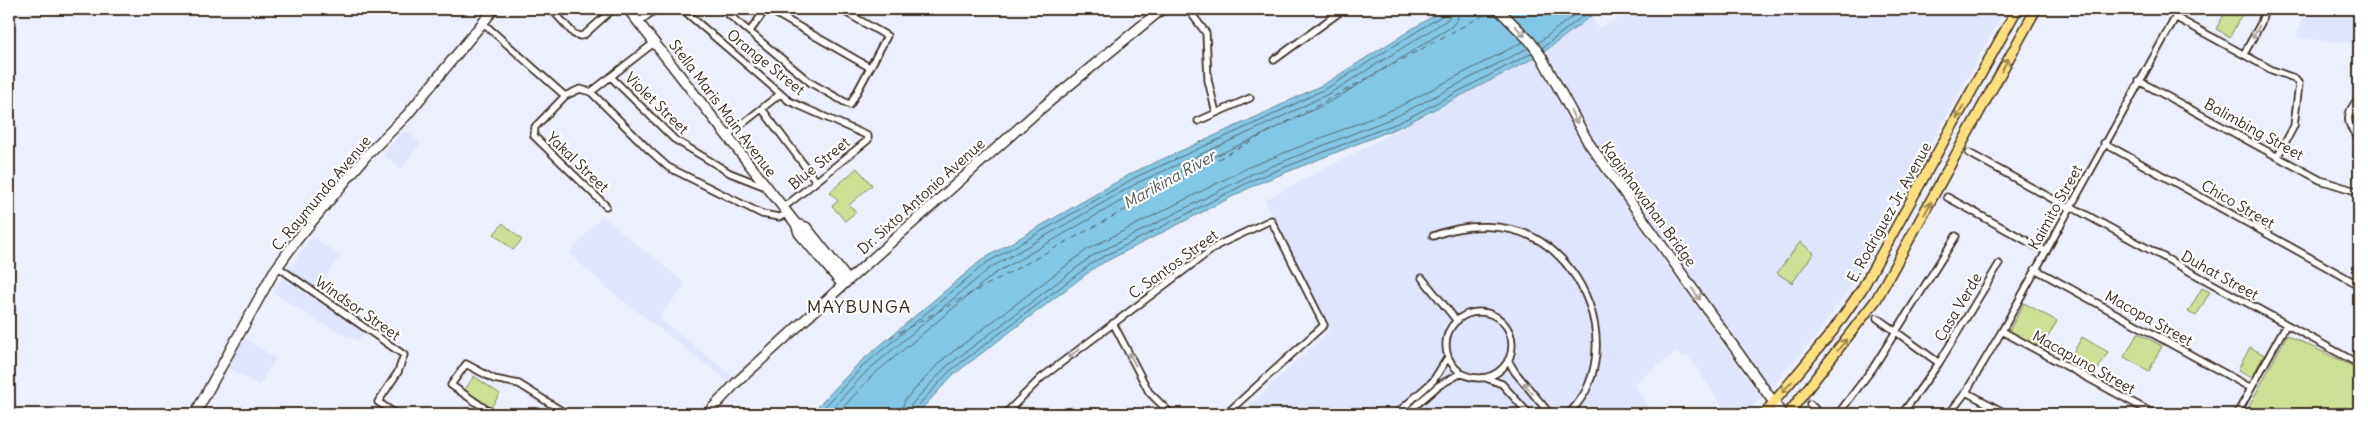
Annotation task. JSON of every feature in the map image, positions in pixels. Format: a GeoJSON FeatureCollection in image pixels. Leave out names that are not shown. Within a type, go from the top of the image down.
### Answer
{"type":"FeatureCollection","features":[{"type":"Feature","properties":{"kind":"main road","name":"C. Raymundo Avenue"},"geometry":{"type":"LineString","coordinates":[[195,414],[278,267],[330,198],[367,155],[402,122],[494,9]]}},
{"type":"Feature","properties":{"kind":"main road","name":"Stella Maris Main Avenue"},"geometry":{"type":"LineString","coordinates":[[628,9],[766,187],[796,224],[806,227],[846,282]]}},
{"type":"Feature","properties":{"kind":"main road","name":"Dr. Sixto Antonio Avenue"},"geometry":{"type":"LineString","coordinates":[[707,414],[737,382],[1038,110],[1162,9]]}},
{"type":"Feature","properties":{"kind":"main road","name":"Kaginhawahan Bridge"},"geometry":{"type":"LineString","coordinates":[[1498,9],[1530,41],[1551,74],[1588,142],[1773,404],[1782,414]]}},
{"type":"Feature","properties":{"kind":"main road","name":"E. Rodriguez Jr. Avenue"},"geometry":{"type":"LineString","coordinates":[[1764,414],[1832,332],[1862,289],[2017,9]]}},
{"type":"Feature","properties":{"kind":"main road","name":"E. Rodriguez Jr. Avenue"},"geometry":{"type":"LineString","coordinates":[[1788,414],[1876,300],[2036,9]]}},
{"type":"Feature","properties":{"kind":"main road"},"geometry":{"type":"LineString","coordinates":[[1768,414],[1773,404]]}},
{"type":"Feature","properties":{"kind":"street"},"geometry":{"type":"LineString","coordinates":[[554,12],[574,34],[580,36],[584,35],[613,9]]}},
{"type":"Feature","properties":{"kind":"street"},"geometry":{"type":"LineString","coordinates":[[639,22],[656,9]]}},
{"type":"Feature","properties":{"kind":"street","name":"Orange Street"},"geometry":{"type":"LineString","coordinates":[[682,9],[789,101],[868,136]]}},
{"type":"Feature","properties":{"kind":"street"},"geometry":{"type":"LineString","coordinates":[[722,9],[810,83],[850,105],[887,36],[840,9]]}},
{"type":"Feature","properties":{"kind":"street"},"geometry":{"type":"LineString","coordinates":[[750,31],[767,9],[869,67]]}},
{"type":"Feature","properties":{"kind":"street"},"geometry":{"type":"LineString","coordinates":[[1188,9],[1206,33],[1208,80],[1216,113]]}},
{"type":"Feature","properties":{"kind":"street"},"geometry":{"type":"LineString","coordinates":[[1274,60],[1344,9]]}},
{"type":"Feature","properties":{"kind":"street","name":"Kaimito Street"},"geometry":{"type":"LineString","coordinates":[[1949,414],[1966,392],[2002,331],[2104,142],[2180,9]]}},
{"type":"Feature","properties":{"kind":"street"},"geometry":{"type":"LineString","coordinates":[[2244,54],[2261,23],[2265,9]]}},
{"type":"Feature","properties":{"kind":"street"},"geometry":{"type":"LineString","coordinates":[[2175,17],[2272,70],[2294,78],[2299,84],[2294,126],[2278,156]]}},
{"type":"Feature","properties":{"kind":"street"},"geometry":{"type":"LineString","coordinates":[[482,22],[565,96],[580,89],[589,91],[668,167],[755,211],[779,217],[786,211]]}},
{"type":"Feature","properties":{"kind":"street"},"geometry":{"type":"LineString","coordinates":[[589,91],[611,77],[655,42]]}},
{"type":"Feature","properties":{"kind":"street","name":"Violet Street"},"geometry":{"type":"LineString","coordinates":[[611,77],[674,139],[730,173],[766,187]]}},
{"type":"Feature","properties":{"kind":"street","name":"Balimbing Street"},"geometry":{"type":"LineString","coordinates":[[2139,81],[2330,184],[2359,192]]}},
{"type":"Feature","properties":{"kind":"street"},"geometry":{"type":"LineString","coordinates":[[727,136],[780,94]]}},
{"type":"Feature","properties":{"kind":"street","name":"Yakal Street"},"geometry":{"type":"LineString","coordinates":[[565,96],[535,127],[534,136],[606,206]]}},
{"type":"Feature","properties":{"kind":"street"},"geometry":{"type":"LineString","coordinates":[[1198,121],[1250,98]]}},
{"type":"Feature","properties":{"kind":"street"},"geometry":{"type":"LineString","coordinates":[[2359,98],[2351,107],[2347,117],[2349,127],[2359,138]]}},
{"type":"Feature","properties":{"kind":"street"},"geometry":{"type":"LineString","coordinates":[[762,109],[816,180]]}},
{"type":"Feature","properties":{"kind":"street","name":"Blue Street"},"geometry":{"type":"LineString","coordinates":[[786,211],[816,180],[868,140],[868,136]]}},
{"type":"Feature","properties":{"kind":"street","name":"Chico Street"},"geometry":{"type":"LineString","coordinates":[[2104,142],[2359,285]]}},
{"type":"Feature","properties":{"kind":"street","name":"Duhat Street"},"geometry":{"type":"LineString","coordinates":[[1969,153],[2359,364]]}},
{"type":"Feature","properties":{"kind":"street"},"geometry":{"type":"LineString","coordinates":[[1947,197],[2045,252]]}},
{"type":"Feature","properties":{"kind":"street","name":"C. Santos Street"},"geometry":{"type":"LineString","coordinates":[[1005,414],[1041,378],[1218,245],[1271,220],[1324,325],[1226,414]]}},
{"type":"Feature","properties":{"kind":"street"},"geometry":{"type":"LineString","coordinates":[[1432,236],[1452,229],[1482,226],[1514,232],[1538,240],[1562,259],[1575,274],[1585,292],[1592,314],[1596,351],[1588,386],[1569,414]]}},
{"type":"Feature","properties":{"kind":"street"},"geometry":{"type":"LineString","coordinates":[[1838,414],[1873,368],[1956,236]]}},
{"type":"Feature","properties":{"kind":"street","name":"Casa Verde"},"geometry":{"type":"LineString","coordinates":[[1902,414],[1939,362],[1999,264]]}},
{"type":"Feature","properties":{"kind":"street","name":"Windsor Street"},"geometry":{"type":"LineString","coordinates":[[278,267],[404,355],[398,372],[378,402],[396,414]]}},
{"type":"Feature","properties":{"kind":"street","name":"Macopa Street"},"geometry":{"type":"LineString","coordinates":[[2035,269],[2251,388]]}},
{"type":"Feature","properties":{"kind":"street"},"geometry":{"type":"LineString","coordinates":[[1422,278],[1457,321]]}},
{"type":"Feature","properties":{"kind":"street"},"geometry":{"type":"LineString","coordinates":[[1396,414],[1433,381],[1448,357],[1447,338],[1457,321],[1466,315],[1478,313],[1490,315],[1501,321],[1508,331],[1512,342],[1508,360],[1498,372],[1485,377],[1473,377],[1461,373],[1448,357]]}},
{"type":"Feature","properties":{"kind":"street","name":"Casa Verde"},"geometry":{"type":"LineString","coordinates":[[1877,318],[1939,362]]}},
{"type":"Feature","properties":{"kind":"street"},"geometry":{"type":"LineString","coordinates":[[1113,324],[1152,394],[1171,414]]}},
{"type":"Feature","properties":{"kind":"street"},"geometry":{"type":"LineString","coordinates":[[2237,414],[2286,325]]}},
{"type":"Feature","properties":{"kind":"street","name":"Macapuno Street"},"geometry":{"type":"LineString","coordinates":[[2002,331],[2154,414]]}},
{"type":"Feature","properties":{"kind":"street"},"geometry":{"type":"LineString","coordinates":[[1508,360],[1515,372],[1550,414]]}},
{"type":"Feature","properties":{"kind":"street"},"geometry":{"type":"LineString","coordinates":[[493,414],[452,385],[466,364],[494,379],[519,384],[562,411],[562,414]]}},
{"type":"Feature","properties":{"kind":"street"},"geometry":{"type":"LineString","coordinates":[[1406,414],[1438,386],[1461,373]]}},
{"type":"Feature","properties":{"kind":"street"},"geometry":{"type":"LineString","coordinates":[[1485,377],[1502,384],[1529,414]]}},
{"type":"Feature","properties":{"kind":"street"},"geometry":{"type":"LineString","coordinates":[[1966,392],[2007,414]]}},
{"type":"Feature","properties":{"kind":"street"},"geometry":{"type":"LineString","coordinates":[[1810,404],[1820,414]]}},
{"type":"Feature","properties":{"kind":"shaded area"},"geometry":{"type":"Polygon","coordinates":[[[1632,9],[2005,9],[1865,265],[1820,331],[1769,390],[1598,149],[1546,51],[1592,16],[1598,28],[1626,15],[1632,9]]]}},
{"type":"Feature","properties":{"kind":"shaded area"},"geometry":{"type":"Polygon","coordinates":[[[2305,9],[2359,9],[2359,44],[2296,38],[2305,9]]]}},
{"type":"Feature","properties":{"kind":"shaded area"},"geometry":{"type":"Polygon","coordinates":[[[1534,58],[1594,162],[1762,399],[1741,414],[1728,414],[1687,355],[1682,358],[1677,351],[1634,384],[1655,414],[1240,414],[1330,330],[1265,200],[1534,58]]]}},
{"type":"Feature","properties":{"kind":"shaded area"},"geometry":{"type":"Polygon","coordinates":[[[404,129],[421,143],[401,169],[383,155],[404,129]]]}},
{"type":"Feature","properties":{"kind":"shaded area"},"geometry":{"type":"Polygon","coordinates":[[[602,216],[686,284],[659,318],[735,378],[730,383],[609,290],[569,253],[602,216]]]}},
{"type":"Feature","properties":{"kind":"shaded area"},"geometry":{"type":"Polygon","coordinates":[[[313,236],[340,256],[316,291],[288,270],[313,236]]]}},
{"type":"Feature","properties":{"kind":"shaded area"},"geometry":{"type":"Polygon","coordinates":[[[285,276],[364,332],[358,341],[319,322],[273,293],[285,276]]]}},
{"type":"Feature","properties":{"kind":"shaded area"},"geometry":{"type":"Polygon","coordinates":[[[244,338],[276,358],[259,386],[227,367],[244,338]]]}},
{"type":"Feature","properties":{"kind":"green space"},"geometry":{"type":"Polygon","coordinates":[[[2227,9],[2242,14],[2230,37],[2216,29],[2227,9]]]}},
{"type":"Feature","properties":{"kind":"green space"},"geometry":{"type":"Polygon","coordinates":[[[857,168],[872,185],[849,205],[856,212],[845,221],[832,206],[838,201],[830,192],[857,168]]]}},
{"type":"Feature","properties":{"kind":"green space"},"geometry":{"type":"Polygon","coordinates":[[[503,223],[522,240],[513,250],[494,234],[503,223]]]}},
{"type":"Feature","properties":{"kind":"green space"},"geometry":{"type":"Polygon","coordinates":[[[1800,242],[1814,253],[1792,283],[1777,273],[1800,242]]]}},
{"type":"Feature","properties":{"kind":"green space"},"geometry":{"type":"Polygon","coordinates":[[[2202,288],[2210,292],[2196,316],[2188,312],[2202,288]]]}},
{"type":"Feature","properties":{"kind":"green space"},"geometry":{"type":"Polygon","coordinates":[[[2024,303],[2057,321],[2041,349],[2009,331],[2024,303]]]}},
{"type":"Feature","properties":{"kind":"green space"},"geometry":{"type":"Polygon","coordinates":[[[2138,333],[2162,346],[2149,371],[2124,357],[2138,333]]]}},
{"type":"Feature","properties":{"kind":"green space"},"geometry":{"type":"Polygon","coordinates":[[[2287,335],[2359,369],[2359,414],[2344,414],[2346,408],[2344,407],[2340,414],[2245,414],[2287,335]]]}},
{"type":"Feature","properties":{"kind":"green space"},"geometry":{"type":"Polygon","coordinates":[[[2082,337],[2108,352],[2095,374],[2069,360],[2082,337]]]}},
{"type":"Feature","properties":{"kind":"green space"},"geometry":{"type":"Polygon","coordinates":[[[2250,347],[2264,355],[2252,377],[2238,370],[2250,347]]]}},
{"type":"Feature","properties":{"kind":"green space"},"geometry":{"type":"Polygon","coordinates":[[[474,376],[500,394],[490,409],[464,391],[474,376]]]}},
{"type":"Feature","properties":{"kind":"water","name":"Marikina River"},"geometry":{"type":"Polygon","coordinates":[[[1444,9],[1600,9],[1540,55],[1402,126],[1257,184],[1097,266],[953,375],[917,414],[811,414],[859,363],[983,259],[1134,172],[1326,83],[1444,9]]]}},
{"type":"Feature","properties":{"kind":"ferry route"},"geometry":{"type":"LineString","coordinates":[[889,338],[1495,9]]}},
{"type":"Feature","properties":{"kind":"district","name":"MAYBUNGA"},"geometry":{"type":"Point","coordinates":[859,306]}}]}
